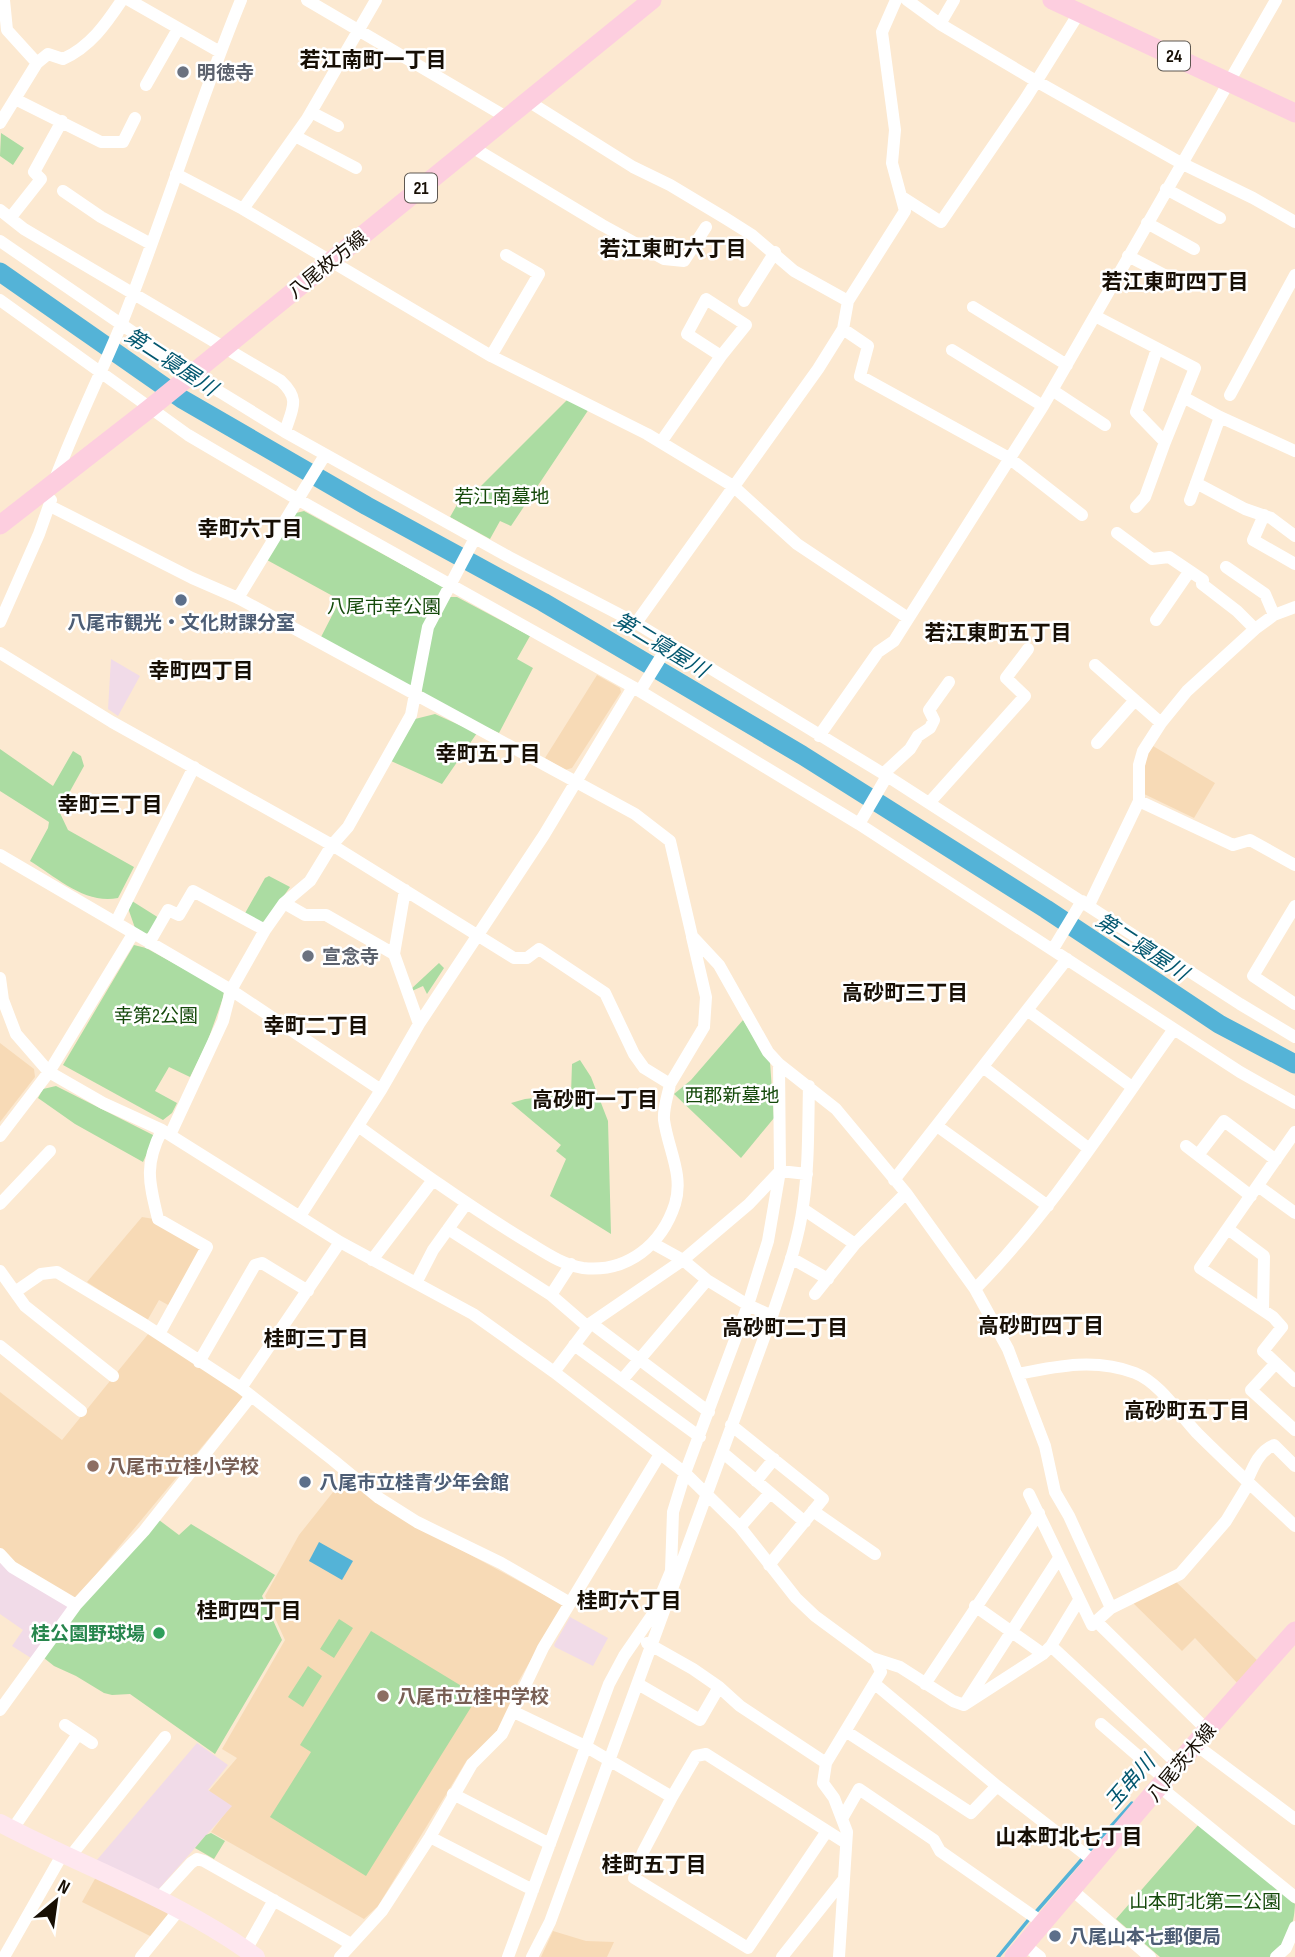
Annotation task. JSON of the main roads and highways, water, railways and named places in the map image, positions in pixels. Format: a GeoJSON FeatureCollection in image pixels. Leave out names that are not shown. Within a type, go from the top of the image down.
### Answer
{"type":"FeatureCollection","features":[{"type":"Feature","properties":{"kind":"main road","name":"八尾枚方線"},"geometry":{"type":"LineString","coordinates":[[0,525],[153,406],[652,0]]}},
{"type":"Feature","properties":{"kind":"main road","name":"24"},"geometry":{"type":"LineString","coordinates":[[1052,0],[1295,113]]}},
{"type":"Feature","properties":{"kind":"main road","name":"八尾茨木線"},"geometry":{"type":"LineString","coordinates":[[1026,1953],[1036,1918],[1071,1889],[1089,1857],[1295,1632]]}},
{"type":"Feature","properties":{"kind":"water"},"geometry":{"type":"Polygon","coordinates":[[[319,1542],[353,1561],[342,1580],[309,1561],[319,1542]]]}},
{"type":"Feature","properties":{"kind":"waterway","name":"第二寝屋川"},"geometry":{"type":"LineString","coordinates":[[0,272],[182,399],[367,506],[543,602],[802,755],[1046,909],[1219,1024],[1295,1064]]}},
{"type":"Feature","properties":{"kind":"waterway","name":"玉串川"},"geometry":{"type":"LineString","coordinates":[[1088,1852],[1132,1803]]}},
{"type":"Feature","properties":{"kind":"waterway","name":"玉串川"},"geometry":{"type":"LineString","coordinates":[[1035,1913],[1083,1858]]}},
{"type":"Feature","properties":{"kind":"waterway","name":"玉串川"},"geometry":{"type":"LineString","coordinates":[[998,1957],[1030,1918]]}},
{"type":"Feature","properties":{"kind":"place","name":"明徳寺"},"geometry":{"type":"Point","coordinates":[183,72]}},
{"type":"Feature","properties":{"kind":"place","name":"八尾市観光・文化財課分室"},"geometry":{"type":"Point","coordinates":[181,600]}},
{"type":"Feature","properties":{"kind":"place","name":"宣念寺"},"geometry":{"type":"Point","coordinates":[308,956]}},
{"type":"Feature","properties":{"kind":"place","name":"八尾市立桂小学校"},"geometry":{"type":"Point","coordinates":[93,1466]}},
{"type":"Feature","properties":{"kind":"place","name":"八尾市立桂青少年会館"},"geometry":{"type":"Point","coordinates":[305,1482]}},
{"type":"Feature","properties":{"kind":"place","name":"桂公園野球場"},"geometry":{"type":"Point","coordinates":[159,1633]}},
{"type":"Feature","properties":{"kind":"place","name":"八尾市立桂中学校"},"geometry":{"type":"Point","coordinates":[383,1696]}},
{"type":"Feature","properties":{"kind":"place","name":"八尾山本七郵便局"},"geometry":{"type":"Point","coordinates":[1055,1936]}},
{"type":"Feature","properties":{"kind":"district","name":"若江南町一丁目"},"geometry":{"type":"Point","coordinates":[373,60]}},
{"type":"Feature","properties":{"kind":"district","name":"若江東町六丁目"},"geometry":{"type":"Point","coordinates":[673,249]}},
{"type":"Feature","properties":{"kind":"district","name":"若江東町四丁目"},"geometry":{"type":"Point","coordinates":[1175,282]}},
{"type":"Feature","properties":{"kind":"district","name":"幸町六丁目"},"geometry":{"type":"Point","coordinates":[250,529]}},
{"type":"Feature","properties":{"kind":"district","name":"若江東町五丁目"},"geometry":{"type":"Point","coordinates":[998,633]}},
{"type":"Feature","properties":{"kind":"district","name":"幸町四丁目"},"geometry":{"type":"Point","coordinates":[201,671]}},
{"type":"Feature","properties":{"kind":"district","name":"幸町五丁目"},"geometry":{"type":"Point","coordinates":[488,754]}},
{"type":"Feature","properties":{"kind":"district","name":"幸町三丁目"},"geometry":{"type":"Point","coordinates":[110,805]}},
{"type":"Feature","properties":{"kind":"district","name":"高砂町三丁目"},"geometry":{"type":"Point","coordinates":[905,993]}},
{"type":"Feature","properties":{"kind":"district","name":"幸町二丁目"},"geometry":{"type":"Point","coordinates":[316,1026]}},
{"type":"Feature","properties":{"kind":"district","name":"高砂町一丁目"},"geometry":{"type":"Point","coordinates":[595,1100]}},
{"type":"Feature","properties":{"kind":"district","name":"高砂町四丁目"},"geometry":{"type":"Point","coordinates":[1041,1326]}},
{"type":"Feature","properties":{"kind":"district","name":"高砂町二丁目"},"geometry":{"type":"Point","coordinates":[785,1328]}},
{"type":"Feature","properties":{"kind":"district","name":"桂町三丁目"},"geometry":{"type":"Point","coordinates":[316,1339]}},
{"type":"Feature","properties":{"kind":"district","name":"高砂町五丁目"},"geometry":{"type":"Point","coordinates":[1187,1411]}},
{"type":"Feature","properties":{"kind":"district","name":"桂町六丁目"},"geometry":{"type":"Point","coordinates":[629,1601]}},
{"type":"Feature","properties":{"kind":"district","name":"桂町四丁目"},"geometry":{"type":"Point","coordinates":[249,1611]}},
{"type":"Feature","properties":{"kind":"district","name":"山本町北七丁目"},"geometry":{"type":"Point","coordinates":[1069,1837]}},
{"type":"Feature","properties":{"kind":"district","name":"桂町五丁目"},"geometry":{"type":"Point","coordinates":[654,1865]}},
{"type":"Feature","properties":{"kind":"park label","name":"若江南墓地"},"geometry":{"type":"Point","coordinates":[502,496]}},
{"type":"Feature","properties":{"kind":"park label","name":"八尾市幸公園"},"geometry":{"type":"Point","coordinates":[384,606]}},
{"type":"Feature","properties":{"kind":"park label","name":"幸第2公園"},"geometry":{"type":"Point","coordinates":[156,1015]}},
{"type":"Feature","properties":{"kind":"park label","name":"西郡新墓地"},"geometry":{"type":"Point","coordinates":[732,1095]}},
{"type":"Feature","properties":{"kind":"park label","name":"山本町北第二公園"},"geometry":{"type":"Point","coordinates":[1205,1901]}}]}
